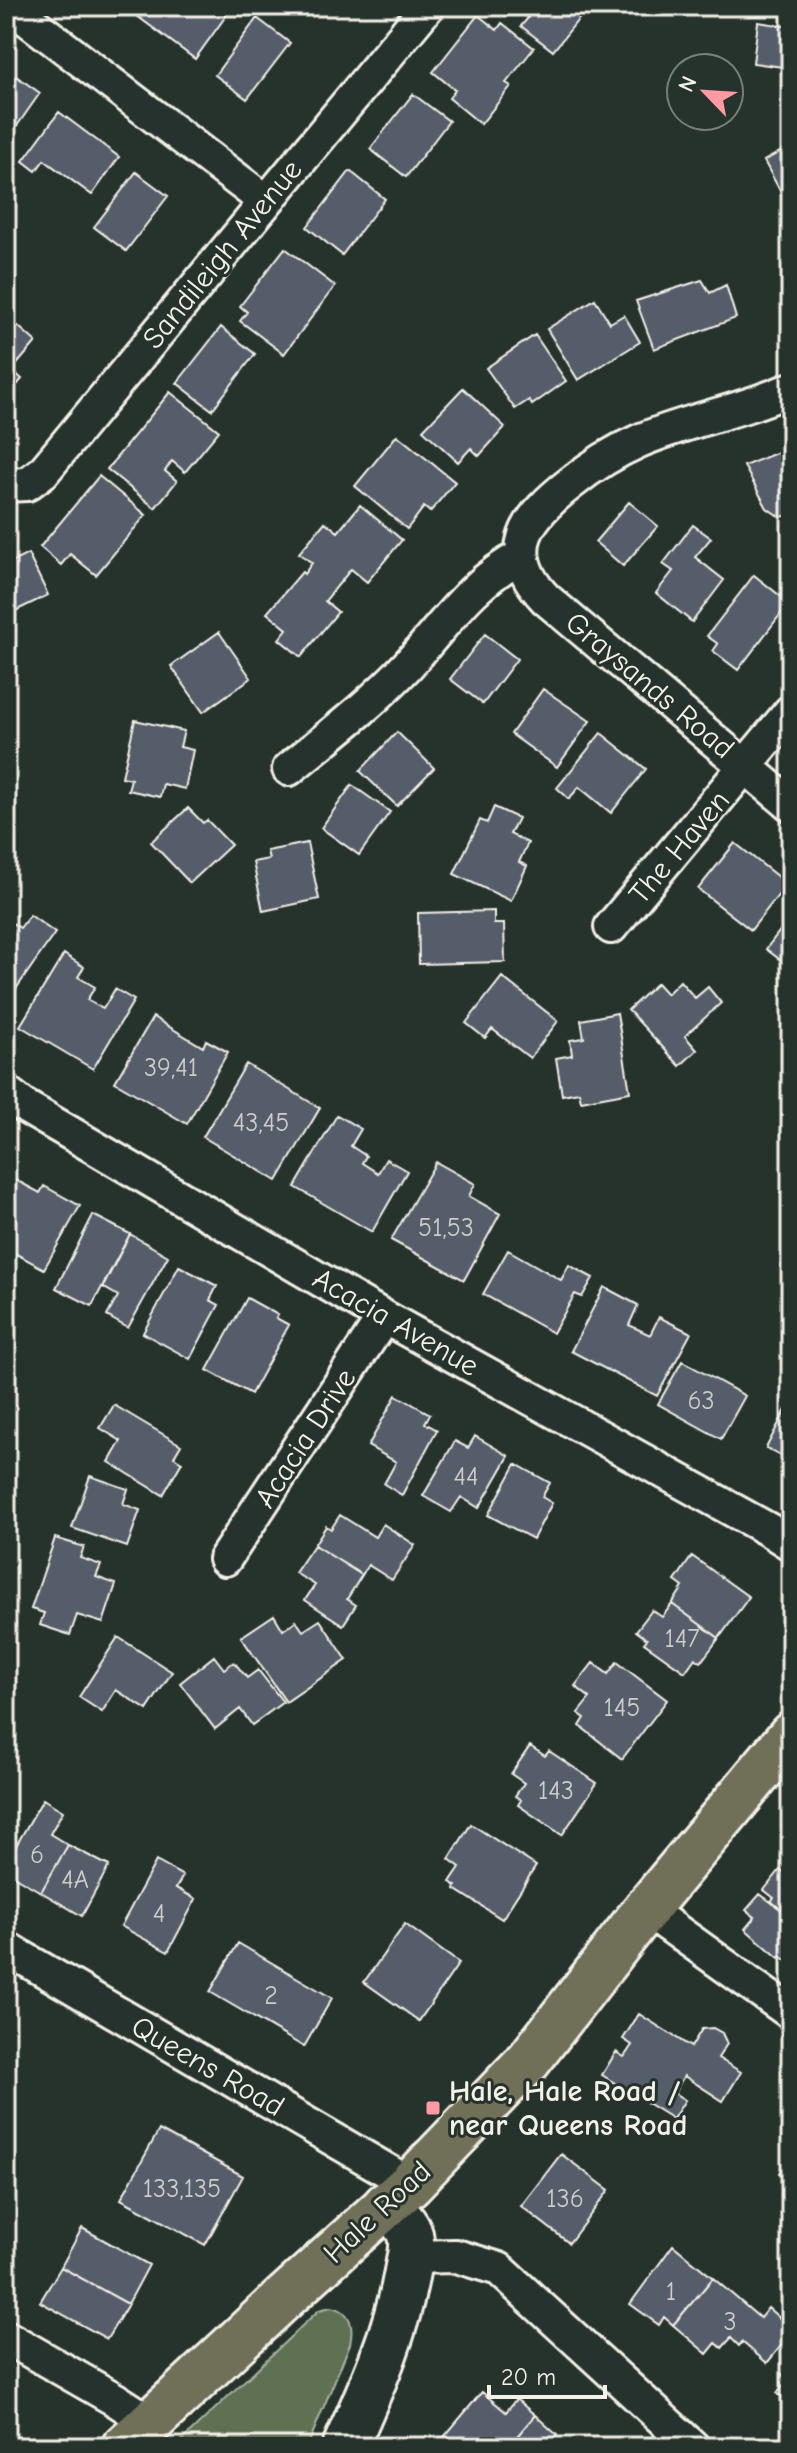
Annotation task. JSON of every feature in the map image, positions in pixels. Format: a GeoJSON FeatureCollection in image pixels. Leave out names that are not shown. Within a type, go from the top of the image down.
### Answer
{"type":"FeatureCollection","features":[{"type":"Feature","properties":{"kind":"main road","name":"Hale Road"},"geometry":{"type":"LineString","coordinates":[[137,2435],[398,2195],[529,2060],[646,1909],[791,1735]]}},
{"type":"Feature","properties":{"kind":"main road"},"geometry":{"type":"LineString","coordinates":[[345,2447],[390,2338],[402,2300],[411,2238],[398,2195]]}},
{"type":"Feature","properties":{"kind":"street"},"geometry":{"type":"LineString","coordinates":[[10,6],[265,201]]}},
{"type":"Feature","properties":{"kind":"street","name":"Sandileigh Avenue"},"geometry":{"type":"LineString","coordinates":[[6,485],[27,484],[43,472],[428,6]]}},
{"type":"Feature","properties":{"kind":"street"},"geometry":{"type":"LineString","coordinates":[[289,769],[407,666],[475,588],[522,556],[525,534],[542,508],[600,462],[664,432],[791,389]]}},
{"type":"Feature","properties":{"kind":"street","name":"Graysands Road"},"geometry":{"type":"LineString","coordinates":[[522,556],[530,580],[546,599],[791,805]]}},
{"type":"Feature","properties":{"kind":"street","name":"The Haven"},"geometry":{"type":"LineString","coordinates":[[611,927],[791,711]]}},
{"type":"Feature","properties":{"kind":"street","name":"Acacia Avenue"},"geometry":{"type":"LineString","coordinates":[[6,1092],[24,1106],[384,1317],[791,1544]]}},
{"type":"Feature","properties":{"kind":"street","name":"Acacia Drive"},"geometry":{"type":"LineString","coordinates":[[225,1559],[384,1317]]}},
{"type":"Feature","properties":{"kind":"street"},"geometry":{"type":"LineString","coordinates":[[646,1909],[791,2013]]}},
{"type":"Feature","properties":{"kind":"street","name":"Queens Road"},"geometry":{"type":"LineString","coordinates":[[6,1948],[398,2195]]}},
{"type":"Feature","properties":{"kind":"street"},"geometry":{"type":"LineString","coordinates":[[409,2257],[456,2256],[499,2269],[693,2447]]}},
{"type":"Feature","properties":{"kind":"street"},"geometry":{"type":"LineString","coordinates":[[6,2337],[116,2400],[137,2435]]}},
{"type":"Feature","properties":{"kind":"green space"},"geometry":{"type":"Polygon","coordinates":[[[331,2307],[343,2312],[350,2320],[350,2344],[307,2447],[175,2447],[319,2310],[331,2307]]]}},
{"type":"Feature","properties":{"kind":"building"},"geometry":{"type":"Polygon","coordinates":[[[144,6],[203,6],[210,11],[213,6],[233,6],[195,59],[137,16],[144,6]]]}},
{"type":"Feature","properties":{"kind":"building"},"geometry":{"type":"Polygon","coordinates":[[[512,6],[589,6],[553,51],[521,26],[528,18],[512,6]]]}},
{"type":"Feature","properties":{"kind":"building"},"geometry":{"type":"Polygon","coordinates":[[[478,15],[497,30],[502,23],[534,48],[506,83],[511,86],[481,124],[449,98],[455,90],[433,72],[478,15]]]}},
{"type":"Feature","properties":{"kind":"building"},"geometry":{"type":"Polygon","coordinates":[[[257,18],[290,43],[247,99],[215,75],[257,18]]]}},
{"type":"Feature","properties":{"kind":"building"},"geometry":{"type":"Polygon","coordinates":[[[758,22],[791,27],[791,68],[753,63],[758,22]]]}},
{"type":"Feature","properties":{"kind":"building"},"geometry":{"type":"Polygon","coordinates":[[[6,69],[40,93],[12,133],[6,129],[6,69]]]}},
{"type":"Feature","properties":{"kind":"building"},"geometry":{"type":"Polygon","coordinates":[[[413,94],[449,121],[406,177],[370,149],[413,94]]]}},
{"type":"Feature","properties":{"kind":"building"},"geometry":{"type":"Polygon","coordinates":[[[59,112],[119,157],[92,195],[44,160],[36,171],[23,161],[59,112]]]}},
{"type":"Feature","properties":{"kind":"building"},"geometry":{"type":"Polygon","coordinates":[[[791,146],[791,197],[785,200],[764,161],[791,146]]]}},
{"type":"Feature","properties":{"kind":"building"},"geometry":{"type":"Polygon","coordinates":[[[350,171],[385,199],[342,255],[307,227],[350,171]]]}},
{"type":"Feature","properties":{"kind":"building"},"geometry":{"type":"Polygon","coordinates":[[[136,172],[168,196],[126,251],[94,227],[136,172]]]}},
{"type":"Feature","properties":{"kind":"building"},"geometry":{"type":"Polygon","coordinates":[[[285,248],[335,286],[284,354],[240,321],[247,312],[240,306],[285,248]]]}},
{"type":"Feature","properties":{"kind":"building"},"geometry":{"type":"Polygon","coordinates":[[[702,280],[710,293],[726,285],[736,318],[654,349],[636,301],[702,280]]]}},
{"type":"Feature","properties":{"kind":"building"},"geometry":{"type":"Polygon","coordinates":[[[595,299],[610,323],[624,315],[640,342],[578,380],[547,329],[595,299]]]}},
{"type":"Feature","properties":{"kind":"building"},"geometry":{"type":"Polygon","coordinates":[[[18,326],[36,342],[12,370],[22,379],[6,398],[6,339],[18,326]]]}},
{"type":"Feature","properties":{"kind":"building"},"geometry":{"type":"Polygon","coordinates":[[[221,327],[255,354],[212,410],[177,383],[221,327]]]}},
{"type":"Feature","properties":{"kind":"building"},"geometry":{"type":"Polygon","coordinates":[[[535,335],[566,381],[532,405],[529,400],[515,409],[486,368],[535,335]]]}},
{"type":"Feature","properties":{"kind":"building"},"geometry":{"type":"Polygon","coordinates":[[[463,388],[505,427],[479,456],[471,448],[458,462],[423,430],[463,388]]]}},
{"type":"Feature","properties":{"kind":"building"},"geometry":{"type":"Polygon","coordinates":[[[170,392],[219,431],[185,472],[172,461],[165,471],[177,481],[155,508],[107,469],[170,392]]]}},
{"type":"Feature","properties":{"kind":"building"},"geometry":{"type":"Polygon","coordinates":[[[397,435],[455,482],[430,512],[424,507],[407,529],[355,486],[397,435]]]}},
{"type":"Feature","properties":{"kind":"building"},"geometry":{"type":"Polygon","coordinates":[[[791,447],[791,515],[780,517],[767,508],[744,466],[791,447]]]}},
{"type":"Feature","properties":{"kind":"building"},"geometry":{"type":"Polygon","coordinates":[[[99,476],[146,515],[96,575],[70,554],[61,565],[40,547],[99,476]]]}},
{"type":"Feature","properties":{"kind":"building"},"geometry":{"type":"Polygon","coordinates":[[[629,502],[658,526],[623,566],[595,542],[629,502]]]}},
{"type":"Feature","properties":{"kind":"building"},"geometry":{"type":"Polygon","coordinates":[[[360,505],[402,540],[367,582],[351,569],[325,601],[338,612],[301,657],[279,639],[287,629],[267,613],[312,563],[299,553],[325,522],[338,532],[360,505]]]}},
{"type":"Feature","properties":{"kind":"building"},"geometry":{"type":"Polygon","coordinates":[[[693,525],[711,538],[695,557],[724,580],[692,622],[656,593],[673,571],[663,564],[693,525]]]}},
{"type":"Feature","properties":{"kind":"building"},"geometry":{"type":"Polygon","coordinates":[[[28,554],[48,595],[11,613],[15,622],[6,626],[6,565],[28,554]]]}},
{"type":"Feature","properties":{"kind":"building"},"geometry":{"type":"Polygon","coordinates":[[[754,575],[789,603],[738,670],[713,651],[718,644],[707,636],[754,575]]]}},
{"type":"Feature","properties":{"kind":"building"},"geometry":{"type":"Polygon","coordinates":[[[219,632],[251,678],[203,712],[171,666],[219,632]]]}},
{"type":"Feature","properties":{"kind":"building"},"geometry":{"type":"Polygon","coordinates":[[[485,634],[517,659],[483,704],[450,679],[485,634]]]}},
{"type":"Feature","properties":{"kind":"building"},"geometry":{"type":"Polygon","coordinates":[[[543,689],[590,721],[557,767],[511,734],[543,689]]]}},
{"type":"Feature","properties":{"kind":"building"},"geometry":{"type":"Polygon","coordinates":[[[135,720],[184,731],[180,747],[193,750],[185,789],[163,784],[160,797],[128,790],[131,779],[122,777],[135,720]]]}},
{"type":"Feature","properties":{"kind":"building"},"geometry":{"type":"Polygon","coordinates":[[[397,732],[434,768],[397,806],[360,771],[397,732]]]}},
{"type":"Feature","properties":{"kind":"building"},"geometry":{"type":"Polygon","coordinates":[[[601,733],[646,769],[611,813],[579,787],[569,799],[557,788],[601,733]]]}},
{"type":"Feature","properties":{"kind":"building"},"geometry":{"type":"Polygon","coordinates":[[[352,785],[390,812],[359,855],[321,828],[352,785]]]}},
{"type":"Feature","properties":{"kind":"building"},"geometry":{"type":"Polygon","coordinates":[[[494,807],[518,818],[510,834],[528,843],[519,862],[527,866],[511,901],[454,874],[480,820],[487,823],[494,807]]]}},
{"type":"Feature","properties":{"kind":"building"},"geometry":{"type":"Polygon","coordinates":[[[188,808],[203,823],[207,820],[231,845],[190,883],[151,842],[188,808]]]}},
{"type":"Feature","properties":{"kind":"building"},"geometry":{"type":"Polygon","coordinates":[[[307,843],[319,899],[263,911],[253,862],[269,859],[267,851],[307,843]]]}},
{"type":"Feature","properties":{"kind":"building"},"geometry":{"type":"Polygon","coordinates":[[[735,843],[787,884],[751,930],[698,889],[735,843]]]}},
{"type":"Feature","properties":{"kind":"building"},"geometry":{"type":"Polygon","coordinates":[[[494,911],[494,924],[504,924],[505,962],[419,964],[418,913],[494,911]]]}},
{"type":"Feature","properties":{"kind":"building"},"geometry":{"type":"Polygon","coordinates":[[[30,915],[55,933],[11,996],[6,992],[6,919],[20,928],[30,915]]]}},
{"type":"Feature","properties":{"kind":"building"},"geometry":{"type":"Polygon","coordinates":[[[791,916],[791,968],[766,949],[791,916]]]}},
{"type":"Feature","properties":{"kind":"building"},"geometry":{"type":"Polygon","coordinates":[[[64,954],[84,967],[78,977],[95,987],[87,1000],[103,1009],[115,989],[134,1000],[93,1069],[20,1026],[64,954]]]}},
{"type":"Feature","properties":{"kind":"building"},"geometry":{"type":"Polygon","coordinates":[[[502,977],[558,1021],[530,1058],[492,1029],[485,1038],[466,1023],[502,977]]]}},
{"type":"Feature","properties":{"kind":"building"},"geometry":{"type":"Polygon","coordinates":[[[680,981],[695,998],[708,987],[721,1003],[685,1036],[697,1050],[680,1066],[628,1010],[657,983],[667,994],[680,981]]]}},
{"type":"Feature","properties":{"kind":"building"},"geometry":{"type":"Polygon","coordinates":[[[617,1013],[630,1092],[581,1101],[579,1092],[562,1095],[556,1058],[572,1055],[570,1040],[584,1038],[581,1020],[617,1013]]]}},
{"type":"Feature","properties":{"kind":"building"},"geometry":{"type":"Polygon","coordinates":[[[153,1017],[203,1047],[206,1040],[228,1052],[187,1124],[115,1082],[153,1017]]]}},
{"type":"Feature","properties":{"kind":"building"},"geometry":{"type":"Polygon","coordinates":[[[246,1064],[320,1108],[277,1181],[203,1137],[246,1064]]]}},
{"type":"Feature","properties":{"kind":"building"},"geometry":{"type":"Polygon","coordinates":[[[337,1115],[361,1129],[351,1146],[366,1156],[362,1163],[378,1173],[386,1159],[407,1171],[372,1232],[295,1187],[337,1115]]]}},
{"type":"Feature","properties":{"kind":"building"},"geometry":{"type":"Polygon","coordinates":[[[436,1162],[475,1184],[469,1196],[500,1214],[464,1280],[391,1240],[436,1162]]]}},
{"type":"Feature","properties":{"kind":"building"},"geometry":{"type":"Polygon","coordinates":[[[10,1177],[40,1193],[44,1186],[80,1206],[44,1269],[11,1251],[6,1260],[6,1184],[10,1177]]]}},
{"type":"Feature","properties":{"kind":"building"},"geometry":{"type":"Polygon","coordinates":[[[93,1215],[130,1234],[92,1306],[56,1288],[93,1215]]]}},
{"type":"Feature","properties":{"kind":"building"},"geometry":{"type":"Polygon","coordinates":[[[130,1234],[168,1256],[128,1328],[107,1316],[118,1296],[103,1287],[130,1234]]]}},
{"type":"Feature","properties":{"kind":"building"},"geometry":{"type":"Polygon","coordinates":[[[508,1250],[561,1280],[569,1265],[593,1278],[582,1297],[575,1294],[553,1333],[483,1294],[508,1250]]]}},
{"type":"Feature","properties":{"kind":"building"},"geometry":{"type":"Polygon","coordinates":[[[179,1266],[217,1286],[210,1300],[219,1305],[190,1359],[143,1333],[179,1266]]]}},
{"type":"Feature","properties":{"kind":"building"},"geometry":{"type":"Polygon","coordinates":[[[604,1287],[638,1305],[629,1325],[650,1335],[659,1317],[691,1333],[657,1396],[571,1351],[604,1287]]]}},
{"type":"Feature","properties":{"kind":"building"},"geometry":{"type":"Polygon","coordinates":[[[247,1298],[278,1315],[276,1318],[289,1325],[251,1394],[207,1370],[247,1298]]]}},
{"type":"Feature","properties":{"kind":"building"},"geometry":{"type":"Polygon","coordinates":[[[682,1361],[745,1396],[721,1439],[658,1404],[682,1361]]]}},
{"type":"Feature","properties":{"kind":"building"},"geometry":{"type":"Polygon","coordinates":[[[396,1395],[430,1414],[425,1423],[437,1430],[402,1495],[384,1484],[396,1462],[368,1446],[396,1395]]]}},
{"type":"Feature","properties":{"kind":"building"},"geometry":{"type":"Polygon","coordinates":[[[791,1400],[791,1461],[766,1448],[791,1400]]]}},
{"type":"Feature","properties":{"kind":"building"},"geometry":{"type":"Polygon","coordinates":[[[114,1405],[181,1445],[174,1457],[182,1462],[163,1495],[109,1462],[121,1441],[100,1428],[114,1405]]]}},
{"type":"Feature","properties":{"kind":"building"},"geometry":{"type":"Polygon","coordinates":[[[475,1436],[509,1456],[479,1508],[461,1497],[451,1512],[423,1496],[455,1441],[468,1448],[475,1436]]]}},
{"type":"Feature","properties":{"kind":"building"},"geometry":{"type":"Polygon","coordinates":[[[516,1464],[550,1483],[542,1497],[552,1503],[533,1539],[488,1515],[516,1464]]]}},
{"type":"Feature","properties":{"kind":"building"},"geometry":{"type":"Polygon","coordinates":[[[90,1476],[128,1489],[123,1504],[140,1510],[127,1547],[72,1528],[90,1476]]]}},
{"type":"Feature","properties":{"kind":"building"},"geometry":{"type":"Polygon","coordinates":[[[340,1515],[375,1537],[383,1524],[415,1545],[392,1580],[368,1565],[362,1575],[314,1545],[326,1526],[331,1529],[340,1515]]]}},
{"type":"Feature","properties":{"kind":"building"},"geometry":{"type":"Polygon","coordinates":[[[55,1538],[84,1547],[80,1558],[101,1565],[96,1577],[116,1584],[103,1623],[77,1615],[70,1635],[40,1625],[44,1613],[31,1609],[55,1538]]]}},
{"type":"Feature","properties":{"kind":"building"},"geometry":{"type":"Polygon","coordinates":[[[314,1545],[362,1575],[347,1599],[356,1605],[343,1625],[305,1600],[315,1585],[295,1573],[314,1545]]]}},
{"type":"Feature","properties":{"kind":"building"},"geometry":{"type":"Polygon","coordinates":[[[692,1556],[749,1597],[719,1638],[672,1604],[683,1587],[675,1581],[692,1556]]]}},
{"type":"Feature","properties":{"kind":"building"},"geometry":{"type":"Polygon","coordinates":[[[672,1604],[719,1638],[701,1662],[695,1658],[685,1672],[644,1643],[647,1639],[636,1631],[652,1610],[662,1617],[672,1604]]]}},
{"type":"Feature","properties":{"kind":"building"},"geometry":{"type":"Polygon","coordinates":[[[274,1615],[283,1630],[296,1621],[303,1631],[320,1620],[347,1660],[286,1702],[241,1637],[274,1615]]]}},
{"type":"Feature","properties":{"kind":"building"},"geometry":{"type":"Polygon","coordinates":[[[118,1637],[172,1672],[147,1710],[116,1690],[102,1712],[79,1697],[118,1637]]]}},
{"type":"Feature","properties":{"kind":"building"},"geometry":{"type":"Polygon","coordinates":[[[214,1656],[224,1669],[234,1662],[247,1678],[258,1670],[283,1702],[252,1725],[240,1709],[215,1729],[180,1683],[214,1656]]]}},
{"type":"Feature","properties":{"kind":"building"},"geometry":{"type":"Polygon","coordinates":[[[617,1662],[667,1700],[622,1759],[580,1726],[585,1718],[578,1713],[590,1698],[575,1686],[593,1663],[608,1674],[617,1662]]]}},
{"type":"Feature","properties":{"kind":"building"},"geometry":{"type":"Polygon","coordinates":[[[530,1746],[545,1756],[549,1751],[597,1783],[562,1835],[518,1805],[521,1800],[515,1796],[524,1783],[511,1774],[530,1746]]]}},
{"type":"Feature","properties":{"kind":"building"},"geometry":{"type":"Polygon","coordinates":[[[43,1799],[63,1811],[50,1834],[68,1845],[41,1892],[6,1872],[6,1863],[43,1799]]]}},
{"type":"Feature","properties":{"kind":"building"},"geometry":{"type":"Polygon","coordinates":[[[471,1824],[536,1866],[502,1919],[455,1889],[456,1886],[450,1882],[460,1867],[449,1859],[471,1824]]]}},
{"type":"Feature","properties":{"kind":"building"},"geometry":{"type":"Polygon","coordinates":[[[68,1845],[109,1866],[82,1916],[41,1892],[68,1845]]]}},
{"type":"Feature","properties":{"kind":"building"},"geometry":{"type":"Polygon","coordinates":[[[156,1861],[183,1876],[176,1888],[196,1899],[168,1952],[121,1926],[156,1861]]]}},
{"type":"Feature","properties":{"kind":"building"},"geometry":{"type":"Polygon","coordinates":[[[780,1870],[791,1876],[791,1917],[771,1901],[774,1898],[764,1890],[780,1870]]]}},
{"type":"Feature","properties":{"kind":"building"},"geometry":{"type":"Polygon","coordinates":[[[760,1894],[791,1917],[791,1964],[781,1956],[779,1958],[745,1929],[755,1917],[746,1910],[760,1894]]]}},
{"type":"Feature","properties":{"kind":"building"},"geometry":{"type":"Polygon","coordinates":[[[405,1924],[459,1963],[419,2021],[364,1982],[405,1924]]]}},
{"type":"Feature","properties":{"kind":"building"},"geometry":{"type":"Polygon","coordinates":[[[238,1943],[332,1998],[304,2047],[210,1992],[238,1943]]]}},
{"type":"Feature","properties":{"kind":"building"},"geometry":{"type":"Polygon","coordinates":[[[639,2014],[691,2047],[702,2029],[713,2028],[722,2033],[727,2044],[718,2058],[741,2072],[723,2101],[684,2076],[674,2093],[685,2100],[673,2119],[602,2075],[616,2052],[624,2057],[632,2045],[623,2039],[639,2014]]]}},
{"type":"Feature","properties":{"kind":"building"},"geometry":{"type":"Polygon","coordinates":[[[159,2130],[243,2176],[205,2245],[121,2199],[159,2130]]]}},
{"type":"Feature","properties":{"kind":"building"},"geometry":{"type":"Polygon","coordinates":[[[561,2154],[609,2190],[569,2243],[521,2206],[561,2154]]]}},
{"type":"Feature","properties":{"kind":"building"},"geometry":{"type":"Polygon","coordinates":[[[791,2154],[791,2180],[779,2173],[791,2154]]]}},
{"type":"Feature","properties":{"kind":"building"},"geometry":{"type":"Polygon","coordinates":[[[82,2228],[149,2265],[128,2304],[61,2267],[82,2228]]]}},
{"type":"Feature","properties":{"kind":"building"},"geometry":{"type":"Polygon","coordinates":[[[673,2245],[713,2278],[673,2325],[664,2317],[659,2325],[630,2304],[673,2245]]]}},
{"type":"Feature","properties":{"kind":"building"},"geometry":{"type":"Polygon","coordinates":[[[61,2267],[128,2304],[107,2339],[40,2302],[61,2267]]]}},
{"type":"Feature","properties":{"kind":"building"},"geometry":{"type":"Polygon","coordinates":[[[713,2278],[760,2318],[768,2308],[791,2328],[791,2334],[767,2363],[742,2342],[739,2346],[731,2338],[722,2348],[716,2343],[707,2354],[673,2325],[713,2278]]]}},
{"type":"Feature","properties":{"kind":"building"},"geometry":{"type":"Polygon","coordinates":[[[791,2365],[791,2405],[777,2393],[788,2380],[782,2375],[791,2365]]]}},
{"type":"Feature","properties":{"kind":"building"},"geometry":{"type":"Polygon","coordinates":[[[482,2392],[506,2412],[516,2399],[535,2415],[508,2447],[442,2447],[438,2444],[482,2392]]]}},
{"type":"Feature","properties":{"kind":"building"},"geometry":{"type":"Polygon","coordinates":[[[535,2415],[557,2435],[550,2444],[554,2447],[508,2447],[535,2415]]]}},
{"type":"Feature","properties":{"kind":"place","name":"Hale, Hale Road / near Queens Road"},"geometry":{"type":"Point","coordinates":[433,2108]}}]}
